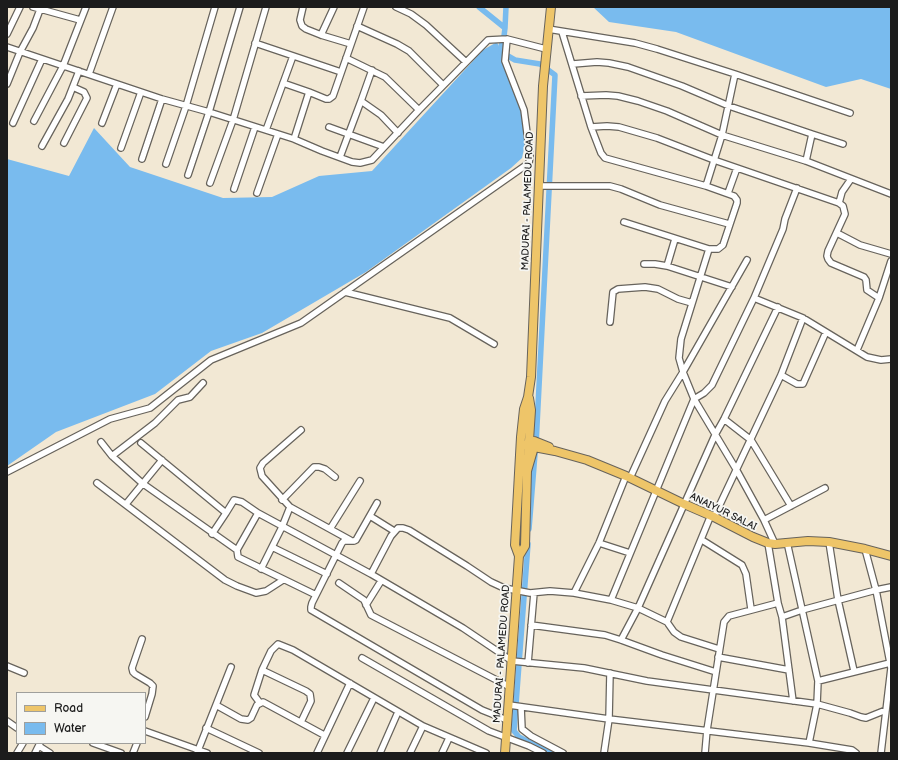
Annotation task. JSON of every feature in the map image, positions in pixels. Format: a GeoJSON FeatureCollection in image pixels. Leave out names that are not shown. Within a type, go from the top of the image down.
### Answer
{"type":"FeatureCollection","features":[{"type":"Feature","properties":{"kind":"main road","name":"MADURAI - PALAMEDU ROAD"},"geometry":{"type":"LineString","coordinates":[[505,753],[512,661],[520,592],[520,556],[525,546],[520,448],[524,409],[528,397],[531,377],[540,186],[543,80],[551,7]]}},
{"type":"Feature","properties":{"kind":"main road","name":"MADURAI - PALAMEDU ROAD"},"geometry":{"type":"LineString","coordinates":[[522,492],[535,444],[530,422],[531,410],[528,397]]}},
{"type":"Feature","properties":{"kind":"main road","name":"ANAIYUR SALAI"},"geometry":{"type":"LineString","coordinates":[[521,437],[535,444],[587,460],[628,477],[753,537],[771,543]]}},
{"type":"Feature","properties":{"kind":"main road"},"geometry":{"type":"LineString","coordinates":[[520,448],[535,444]]}},
{"type":"Feature","properties":{"kind":"main road"},"geometry":{"type":"LineString","coordinates":[[771,543],[828,542],[866,549],[891,556]]}},
{"type":"Feature","properties":{"kind":"street"},"geometry":{"type":"LineString","coordinates":[[7,34],[20,7]]}},
{"type":"Feature","properties":{"kind":"street"},"geometry":{"type":"LineString","coordinates":[[33,7],[80,20]]}},
{"type":"Feature","properties":{"kind":"street"},"geometry":{"type":"LineString","coordinates":[[34,121],[63,66],[86,7]]}},
{"type":"Feature","properties":{"kind":"street"},"geometry":{"type":"LineString","coordinates":[[89,74],[113,7]]}},
{"type":"Feature","properties":{"kind":"street"},"geometry":{"type":"LineString","coordinates":[[166,164],[186,106],[215,7]]}},
{"type":"Feature","properties":{"kind":"street"},"geometry":{"type":"LineString","coordinates":[[188,175],[209,112],[240,7]]}},
{"type":"Feature","properties":{"kind":"street"},"geometry":{"type":"LineString","coordinates":[[210,183],[233,120],[266,7]]}},
{"type":"Feature","properties":{"kind":"street"},"geometry":{"type":"LineString","coordinates":[[303,7],[300,20],[302,26],[321,35],[351,44]]}},
{"type":"Feature","properties":{"kind":"street"},"geometry":{"type":"LineString","coordinates":[[321,35],[334,7]]}},
{"type":"Feature","properties":{"kind":"street"},"geometry":{"type":"LineString","coordinates":[[283,83],[326,99],[331,98],[364,7]]}},
{"type":"Feature","properties":{"kind":"street"},"geometry":{"type":"LineString","coordinates":[[396,7],[411,14],[426,25],[466,62]]}},
{"type":"Feature","properties":{"kind":"street"},"geometry":{"type":"LineString","coordinates":[[7,84],[20,52],[33,28],[40,8]]}},
{"type":"Feature","properties":{"kind":"street"},"geometry":{"type":"LineString","coordinates":[[357,26],[409,51],[443,85]]}},
{"type":"Feature","properties":{"kind":"street"},"geometry":{"type":"LineString","coordinates":[[548,29],[657,48],[850,113]]}},
{"type":"Feature","properties":{"kind":"street"},"geometry":{"type":"LineString","coordinates":[[562,32],[591,127],[601,153],[605,158],[706,186],[728,193],[734,196],[737,200],[721,247],[715,250],[675,239],[624,222]]}},
{"type":"Feature","properties":{"kind":"street"},"geometry":{"type":"LineString","coordinates":[[7,472],[110,418],[150,408],[211,360],[301,323],[529,163],[530,156],[524,110],[504,61],[505,39]]}},
{"type":"Feature","properties":{"kind":"street"},"geometry":{"type":"LineString","coordinates":[[7,47],[162,99],[294,139],[352,162],[366,163],[372,160],[488,40],[505,39],[546,52]]}},
{"type":"Feature","properties":{"kind":"street"},"geometry":{"type":"LineString","coordinates":[[255,43],[341,72]]}},
{"type":"Feature","properties":{"kind":"street"},"geometry":{"type":"LineString","coordinates":[[266,130],[293,56]]}},
{"type":"Feature","properties":{"kind":"street"},"geometry":{"type":"LineString","coordinates":[[346,58],[385,77],[419,110]]}},
{"type":"Feature","properties":{"kind":"street"},"geometry":{"type":"LineString","coordinates":[[13,123],[42,59]]}},
{"type":"Feature","properties":{"kind":"street"},"geometry":{"type":"LineString","coordinates":[[572,64],[597,62],[609,63],[628,68],[682,86],[729,106],[843,144]]}},
{"type":"Feature","properties":{"kind":"street"},"geometry":{"type":"LineString","coordinates":[[340,157],[372,70]]}},
{"type":"Feature","properties":{"kind":"street"},"geometry":{"type":"LineString","coordinates":[[42,146],[63,110],[79,71]]}},
{"type":"Feature","properties":{"kind":"street"},"geometry":{"type":"LineString","coordinates":[[706,186],[722,135],[735,74]]}},
{"type":"Feature","properties":{"kind":"street"},"geometry":{"type":"LineString","coordinates":[[102,124],[117,84]]}},
{"type":"Feature","properties":{"kind":"street"},"geometry":{"type":"LineString","coordinates":[[64,143],[87,98],[84,92],[73,87]]}},
{"type":"Feature","properties":{"kind":"street"},"geometry":{"type":"LineString","coordinates":[[121,148],[141,92]]}},
{"type":"Feature","properties":{"kind":"street"},"geometry":{"type":"LineString","coordinates":[[294,139],[309,92]]}},
{"type":"Feature","properties":{"kind":"street"},"geometry":{"type":"LineString","coordinates":[[582,96],[606,95],[638,101],[667,111],[722,135],[806,161],[891,194]]}},
{"type":"Feature","properties":{"kind":"street"},"geometry":{"type":"LineString","coordinates":[[142,159],[162,99]]}},
{"type":"Feature","properties":{"kind":"street"},"geometry":{"type":"LineString","coordinates":[[361,100],[381,115],[398,133]]}},
{"type":"Feature","properties":{"kind":"street"},"geometry":{"type":"LineString","coordinates":[[234,189],[255,127]]}},
{"type":"Feature","properties":{"kind":"street"},"geometry":{"type":"LineString","coordinates":[[329,127],[384,147]]}},
{"type":"Feature","properties":{"kind":"street"},"geometry":{"type":"LineString","coordinates":[[591,127],[619,127],[657,138],[714,160],[839,202],[843,206],[845,214],[828,251],[828,260],[831,263],[864,277],[866,280],[867,290],[879,298]]}},
{"type":"Feature","properties":{"kind":"street"},"geometry":{"type":"LineString","coordinates":[[257,193],[278,134]]}},
{"type":"Feature","properties":{"kind":"street"},"geometry":{"type":"LineString","coordinates":[[806,161],[812,134]]}},
{"type":"Feature","properties":{"kind":"street"},"geometry":{"type":"LineString","coordinates":[[728,193],[737,168]]}},
{"type":"Feature","properties":{"kind":"street"},"geometry":{"type":"LineString","coordinates":[[839,202],[842,192],[851,179]]}},
{"type":"Feature","properties":{"kind":"street"},"geometry":{"type":"LineString","coordinates":[[540,186],[610,186],[660,205],[729,224]]}},
{"type":"Feature","properties":{"kind":"street"},"geometry":{"type":"LineString","coordinates":[[611,600],[694,399],[704,393],[712,385],[754,298],[783,229],[785,219],[797,188]]}},
{"type":"Feature","properties":{"kind":"street"},"geometry":{"type":"LineString","coordinates":[[837,233],[860,245],[891,254]]}},
{"type":"Feature","properties":{"kind":"street"},"geometry":{"type":"LineString","coordinates":[[667,266],[675,239]]}},
{"type":"Feature","properties":{"kind":"street"},"geometry":{"type":"LineString","coordinates":[[709,249],[681,339],[679,350],[680,358],[683,372],[694,399],[736,469],[764,520],[771,543],[778,603],[782,617],[793,701]]}},
{"type":"Feature","properties":{"kind":"street"},"geometry":{"type":"LineString","coordinates":[[574,593],[599,544],[628,477],[665,401],[747,260]]}},
{"type":"Feature","properties":{"kind":"street"},"geometry":{"type":"LineString","coordinates":[[857,350],[879,298],[891,261]]}},
{"type":"Feature","properties":{"kind":"street"},"geometry":{"type":"LineString","coordinates":[[644,264],[667,266],[732,287]]}},
{"type":"Feature","properties":{"kind":"street"},"geometry":{"type":"LineString","coordinates":[[610,322],[613,292],[618,289],[645,287],[658,289],[678,299],[692,302]]}},
{"type":"Feature","properties":{"kind":"street"},"geometry":{"type":"LineString","coordinates":[[345,292],[450,318],[494,344]]}},
{"type":"Feature","properties":{"kind":"street"},"geometry":{"type":"LineString","coordinates":[[754,298],[803,318],[867,357],[880,360],[891,359]]}},
{"type":"Feature","properties":{"kind":"street"},"geometry":{"type":"LineString","coordinates":[[621,640],[638,608],[715,435],[778,307]]}},
{"type":"Feature","properties":{"kind":"street"},"geometry":{"type":"LineString","coordinates":[[668,622],[712,516],[751,440],[781,375],[803,318]]}},
{"type":"Feature","properties":{"kind":"street"},"geometry":{"type":"LineString","coordinates":[[781,375],[797,384],[802,384],[826,332]]}},
{"type":"Feature","properties":{"kind":"street"},"geometry":{"type":"LineString","coordinates":[[112,456],[155,423],[178,400],[190,397],[203,383]]}},
{"type":"Feature","properties":{"kind":"street"},"geometry":{"type":"LineString","coordinates":[[724,419],[751,440],[791,506]]}},
{"type":"Feature","properties":{"kind":"street"},"geometry":{"type":"LineString","coordinates":[[301,430],[262,463],[260,468],[262,476],[282,500],[290,507],[352,541]]}},
{"type":"Feature","properties":{"kind":"street"},"geometry":{"type":"LineString","coordinates":[[101,442],[112,456],[142,483],[236,550],[238,557],[316,595]]}},
{"type":"Feature","properties":{"kind":"street"},"geometry":{"type":"LineString","coordinates":[[141,443],[226,513]]}},
{"type":"Feature","properties":{"kind":"street"},"geometry":{"type":"LineString","coordinates":[[126,504],[162,460]]}},
{"type":"Feature","properties":{"kind":"street"},"geometry":{"type":"LineString","coordinates":[[282,500],[314,467],[325,469],[335,477]]}},
{"type":"Feature","properties":{"kind":"street"},"geometry":{"type":"LineString","coordinates":[[330,529],[360,481]]}},
{"type":"Feature","properties":{"kind":"street"},"geometry":{"type":"LineString","coordinates":[[97,483],[225,580],[256,593],[266,592],[283,580]]}},
{"type":"Feature","properties":{"kind":"street"},"geometry":{"type":"LineString","coordinates":[[764,520],[825,488]]}},
{"type":"Feature","properties":{"kind":"street"},"geometry":{"type":"LineString","coordinates":[[212,534],[232,502],[236,500],[242,502],[282,527],[371,574],[463,628],[512,661],[584,668],[647,681],[817,704],[866,718],[886,710]]}},
{"type":"Feature","properties":{"kind":"street"},"geometry":{"type":"LineString","coordinates":[[377,503],[356,540],[344,541],[316,595],[311,607],[313,612],[395,658],[482,710],[507,720]]}},
{"type":"Feature","properties":{"kind":"street"},"geometry":{"type":"LineString","coordinates":[[261,569],[282,527],[290,507]]}},
{"type":"Feature","properties":{"kind":"street"},"geometry":{"type":"LineString","coordinates":[[236,550],[258,513]]}},
{"type":"Feature","properties":{"kind":"street"},"geometry":{"type":"LineString","coordinates":[[370,516],[394,531]]}},
{"type":"Feature","properties":{"kind":"street"},"geometry":{"type":"LineString","coordinates":[[371,574],[394,531],[398,528],[409,530],[497,586],[520,592],[532,593],[550,591],[574,593],[611,600],[638,608],[668,622],[674,632],[681,637],[719,649]]}},
{"type":"Feature","properties":{"kind":"street"},"geometry":{"type":"LineString","coordinates":[[702,540],[742,565],[746,574],[751,609]]}},
{"type":"Feature","properties":{"kind":"street"},"geometry":{"type":"LineString","coordinates":[[787,542],[818,681],[817,704],[810,743]]}},
{"type":"Feature","properties":{"kind":"street"},"geometry":{"type":"LineString","coordinates":[[828,542],[838,600],[854,671]]}},
{"type":"Feature","properties":{"kind":"street"},"geometry":{"type":"LineString","coordinates":[[599,544],[630,553]]}},
{"type":"Feature","properties":{"kind":"street"},"geometry":{"type":"LineString","coordinates":[[272,547],[327,574]]}},
{"type":"Feature","properties":{"kind":"street"},"geometry":{"type":"LineString","coordinates":[[866,549],[876,590],[890,666],[881,753]]}},
{"type":"Feature","properties":{"kind":"street"},"geometry":{"type":"LineString","coordinates":[[366,605],[381,581]]}},
{"type":"Feature","properties":{"kind":"street"},"geometry":{"type":"LineString","coordinates":[[339,583],[360,597],[366,605],[368,611],[375,617],[510,687]]}},
{"type":"Feature","properties":{"kind":"street"},"geometry":{"type":"LineString","coordinates":[[782,617],[838,600],[891,587]]}},
{"type":"Feature","properties":{"kind":"street"},"geometry":{"type":"LineString","coordinates":[[528,663],[532,593]]}},
{"type":"Feature","properties":{"kind":"street"},"geometry":{"type":"LineString","coordinates":[[705,753],[722,628],[725,619],[729,616],[751,609],[778,603]]}},
{"type":"Feature","properties":{"kind":"street"},"geometry":{"type":"LineString","coordinates":[[531,625],[592,633],[621,640],[716,672]]}},
{"type":"Feature","properties":{"kind":"street"},"geometry":{"type":"LineString","coordinates":[[142,639],[132,668],[135,674],[150,683],[152,686],[152,694],[146,714]]}},
{"type":"Feature","properties":{"kind":"street"},"geometry":{"type":"LineString","coordinates":[[324,735],[268,704],[260,703],[254,695],[262,670],[271,650],[278,644],[293,650],[423,726],[486,753]]}},
{"type":"Feature","properties":{"kind":"street"},"geometry":{"type":"LineString","coordinates":[[718,657],[789,670]]}},
{"type":"Feature","properties":{"kind":"street"},"geometry":{"type":"LineString","coordinates":[[362,658],[489,731],[543,753]]}},
{"type":"Feature","properties":{"kind":"street"},"geometry":{"type":"LineString","coordinates":[[7,666],[24,673]]}},
{"type":"Feature","properties":{"kind":"street"},"geometry":{"type":"LineString","coordinates":[[818,681],[854,671],[890,666]]}},
{"type":"Feature","properties":{"kind":"street"},"geometry":{"type":"LineString","coordinates":[[198,752],[206,728],[231,667]]}},
{"type":"Feature","properties":{"kind":"street"},"geometry":{"type":"LineString","coordinates":[[262,670],[310,694],[311,701],[301,722]]}},
{"type":"Feature","properties":{"kind":"street"},"geometry":{"type":"LineString","coordinates":[[604,753],[609,719],[610,673]]}},
{"type":"Feature","properties":{"kind":"street"},"geometry":{"type":"LineString","coordinates":[[317,753],[324,735],[350,683]]}},
{"type":"Feature","properties":{"kind":"street"},"geometry":{"type":"LineString","coordinates":[[347,753],[374,698]]}},
{"type":"Feature","properties":{"kind":"street"},"geometry":{"type":"LineString","coordinates":[[216,705],[241,719],[248,720],[251,718],[257,705],[260,703]]}},
{"type":"Feature","properties":{"kind":"street"},"geometry":{"type":"LineString","coordinates":[[509,705],[609,719],[810,743],[852,750],[856,753]]}},
{"type":"Feature","properties":{"kind":"street"},"geometry":{"type":"LineString","coordinates":[[521,706],[522,729],[531,736],[563,753]]}},
{"type":"Feature","properties":{"kind":"street"},"geometry":{"type":"LineString","coordinates":[[380,753],[398,712]]}},
{"type":"Feature","properties":{"kind":"street"},"geometry":{"type":"LineString","coordinates":[[7,721],[16,727]]}},
{"type":"Feature","properties":{"kind":"street"},"geometry":{"type":"LineString","coordinates":[[410,753],[423,726]]}},
{"type":"Feature","properties":{"kind":"street"},"geometry":{"type":"LineString","coordinates":[[206,728],[259,753]]}},
{"type":"Feature","properties":{"kind":"street"},"geometry":{"type":"LineString","coordinates":[[146,731],[198,752],[207,753]]}},
{"type":"Feature","properties":{"kind":"street"},"geometry":{"type":"LineString","coordinates":[[442,753],[449,738]]}},
{"type":"Feature","properties":{"kind":"street"},"geometry":{"type":"LineString","coordinates":[[17,753],[22,744]]}},
{"type":"Feature","properties":{"kind":"street"},"geometry":{"type":"LineString","coordinates":[[34,753],[39,744],[50,753]]}},
{"type":"Feature","properties":{"kind":"street"},"geometry":{"type":"LineString","coordinates":[[96,744],[121,753]]}},
{"type":"Feature","properties":{"kind":"water"},"geometry":{"type":"Polygon","coordinates":[[[593,7],[891,7],[891,89],[861,79],[826,87],[676,32],[609,22],[593,7]]]}},
{"type":"Feature","properties":{"kind":"water"},"geometry":{"type":"Polygon","coordinates":[[[497,42],[523,106],[527,135],[522,158],[511,168],[366,272],[262,333],[211,351],[155,394],[56,432],[7,466],[7,159],[69,176],[94,128],[130,167],[223,198],[272,197],[319,176],[372,171],[483,50],[497,42]]]}},
{"type":"Feature","properties":{"kind":"waterway"},"geometry":{"type":"LineString","coordinates":[[479,7],[505,28],[501,52],[515,60],[540,64],[555,75],[536,445]]}},
{"type":"Feature","properties":{"kind":"waterway"},"geometry":{"type":"LineString","coordinates":[[505,28],[506,7]]}},
{"type":"Feature","properties":{"kind":"waterway"},"geometry":{"type":"LineString","coordinates":[[529,529],[535,454]]}},
{"type":"Feature","properties":{"kind":"waterway"},"geometry":{"type":"LineString","coordinates":[[528,544],[514,731],[519,737],[550,753]]}}]}
